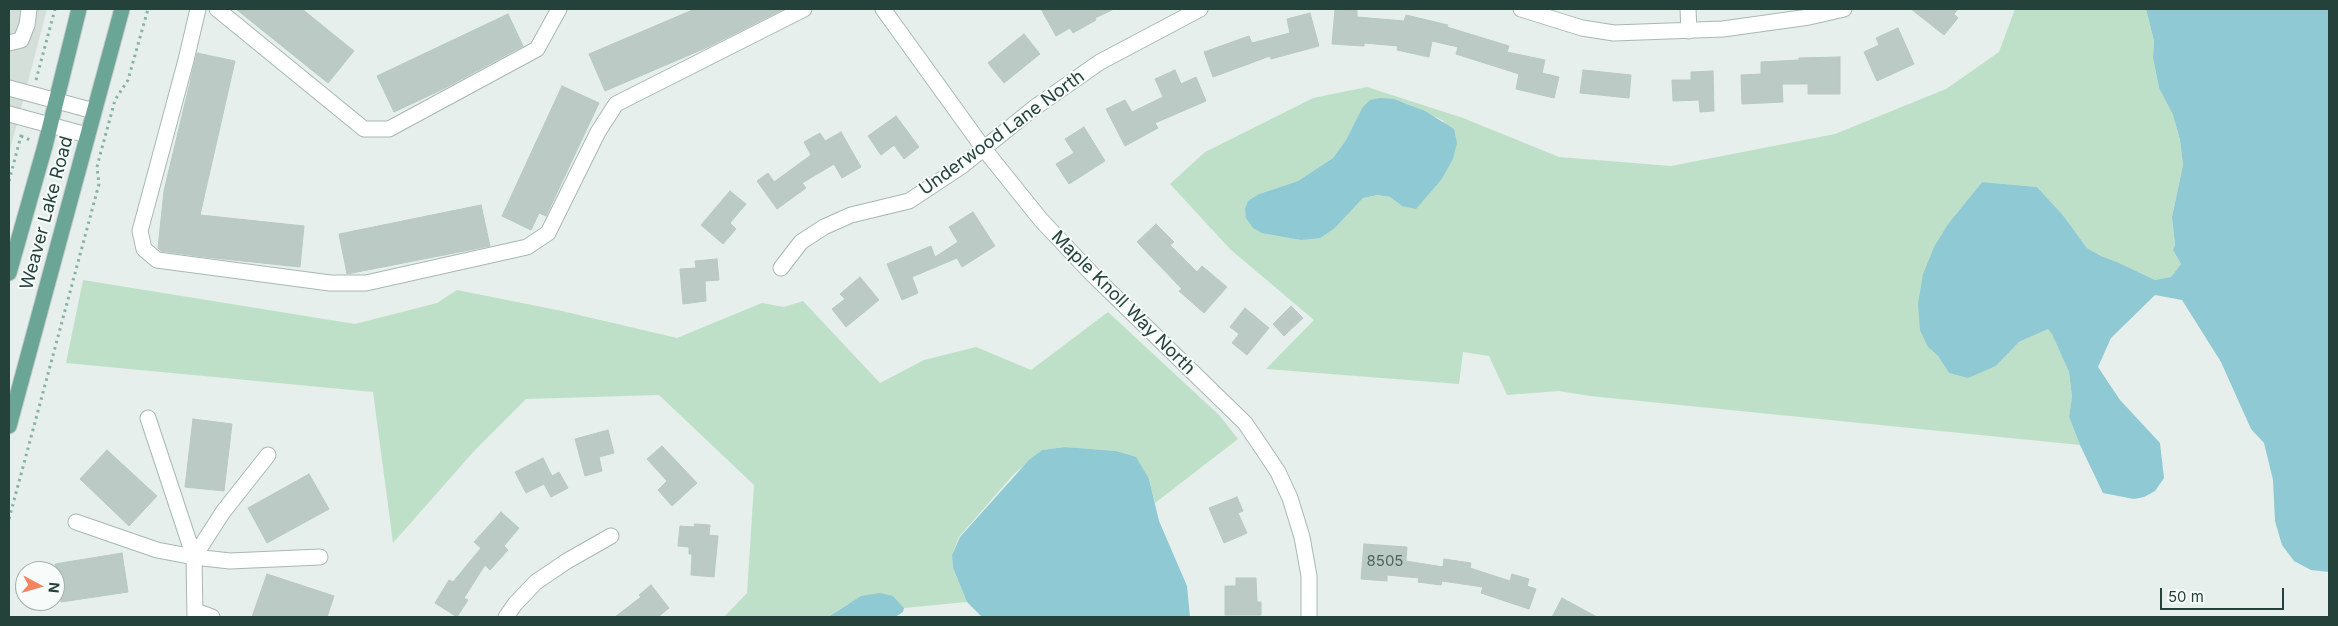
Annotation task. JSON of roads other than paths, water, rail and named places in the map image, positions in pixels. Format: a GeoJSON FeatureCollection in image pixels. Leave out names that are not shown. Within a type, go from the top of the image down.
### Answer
{"type":"FeatureCollection","features":[{"type":"Feature","properties":{"kind":"main road","name":"Weaver Lake Road"},"geometry":{"type":"LineString","coordinates":[[9,273],[50,125],[79,9]]}},
{"type":"Feature","properties":{"kind":"main road","name":"Weaver Lake Road"},"geometry":{"type":"LineString","coordinates":[[9,426],[122,9]]}},
{"type":"Feature","properties":{"kind":"street"},"geometry":{"type":"LineString","coordinates":[[9,44],[21,40],[27,25],[28,9]]}},
{"type":"Feature","properties":{"kind":"street"},"geometry":{"type":"LineString","coordinates":[[198,9],[140,231],[144,249],[157,260],[330,283],[366,284],[527,247],[548,233],[598,132],[616,104],[804,9]]}},
{"type":"Feature","properties":{"kind":"street"},"geometry":{"type":"LineString","coordinates":[[217,9],[364,129],[389,129],[537,49],[559,9]]}},
{"type":"Feature","properties":{"kind":"street","name":"Maple Knoll Way North"},"geometry":{"type":"LineString","coordinates":[[883,9],[984,149],[1041,220],[1100,282],[1245,423],[1278,472],[1302,537],[1309,576],[1312,617]]}},
{"type":"Feature","properties":{"kind":"street","name":"Underwood Lane North"},"geometry":{"type":"LineString","coordinates":[[781,268],[801,242],[824,227],[852,215],[909,201],[984,149],[1034,108],[1100,62],[1200,9]]}},
{"type":"Feature","properties":{"kind":"street"},"geometry":{"type":"LineString","coordinates":[[1521,9],[1582,28],[1614,33],[1689,31],[1809,17],[1844,9]]}},
{"type":"Feature","properties":{"kind":"street"},"geometry":{"type":"LineString","coordinates":[[1688,9],[1689,31]]}},
{"type":"Feature","properties":{"kind":"street"},"geometry":{"type":"LineString","coordinates":[[9,88],[94,111]]}},
{"type":"Feature","properties":{"kind":"street"},"geometry":{"type":"LineString","coordinates":[[9,114],[87,135]]}},
{"type":"Feature","properties":{"kind":"street"},"geometry":{"type":"LineString","coordinates":[[148,418],[194,557],[195,614],[212,617]]}},
{"type":"Feature","properties":{"kind":"street"},"geometry":{"type":"LineString","coordinates":[[194,557],[223,512],[268,455]]}},
{"type":"Feature","properties":{"kind":"street"},"geometry":{"type":"LineString","coordinates":[[76,522],[157,550],[194,557],[230,561],[320,557]]}},
{"type":"Feature","properties":{"kind":"street"},"geometry":{"type":"LineString","coordinates":[[506,617],[515,604],[536,582],[567,561],[611,536]]}},
{"type":"Feature","properties":{"kind":"water"},"geometry":{"type":"Polygon","coordinates":[[[2146,9],[2329,9],[2329,572],[2311,570],[2294,561],[2282,545],[2275,521],[2273,480],[2264,443],[2251,429],[2221,362],[2182,300],[2155,295],[2111,338],[2098,367],[2120,400],[2160,443],[2164,478],[2155,491],[2144,497],[2134,499],[2103,493],[2069,417],[2072,397],[2069,372],[2048,329],[2019,342],[1996,366],[1968,378],[1949,373],[1938,356],[1928,347],[1920,330],[1918,304],[1923,274],[1935,245],[1948,224],[1982,182],[2037,187],[2062,214],[2087,248],[2155,280],[2171,277],[2181,264],[2173,250],[2175,245],[2172,217],[2183,165],[2180,140],[2173,115],[2159,88],[2153,58],[2154,41],[2146,9]]]}},
{"type":"Feature","properties":{"kind":"water"},"geometry":{"type":"Polygon","coordinates":[[[1380,98],[1394,99],[1425,111],[1454,129],[1457,143],[1453,159],[1441,180],[1416,209],[1402,206],[1390,197],[1378,195],[1363,198],[1335,228],[1320,238],[1301,240],[1262,233],[1253,228],[1246,218],[1245,209],[1248,201],[1259,194],[1298,181],[1333,158],[1346,140],[1362,108],[1370,100],[1380,98]]]}},
{"type":"Feature","properties":{"kind":"water"},"geometry":{"type":"Polygon","coordinates":[[[1065,447],[1116,451],[1136,457],[1149,479],[1159,521],[1187,586],[1190,617],[982,617],[967,602],[953,568],[952,555],[960,537],[1029,460],[1042,450],[1065,447]]]}},
{"type":"Feature","properties":{"kind":"water"},"geometry":{"type":"Polygon","coordinates":[[[880,593],[893,596],[904,608],[903,612],[895,617],[828,617],[861,596],[880,593]]]}}]}
